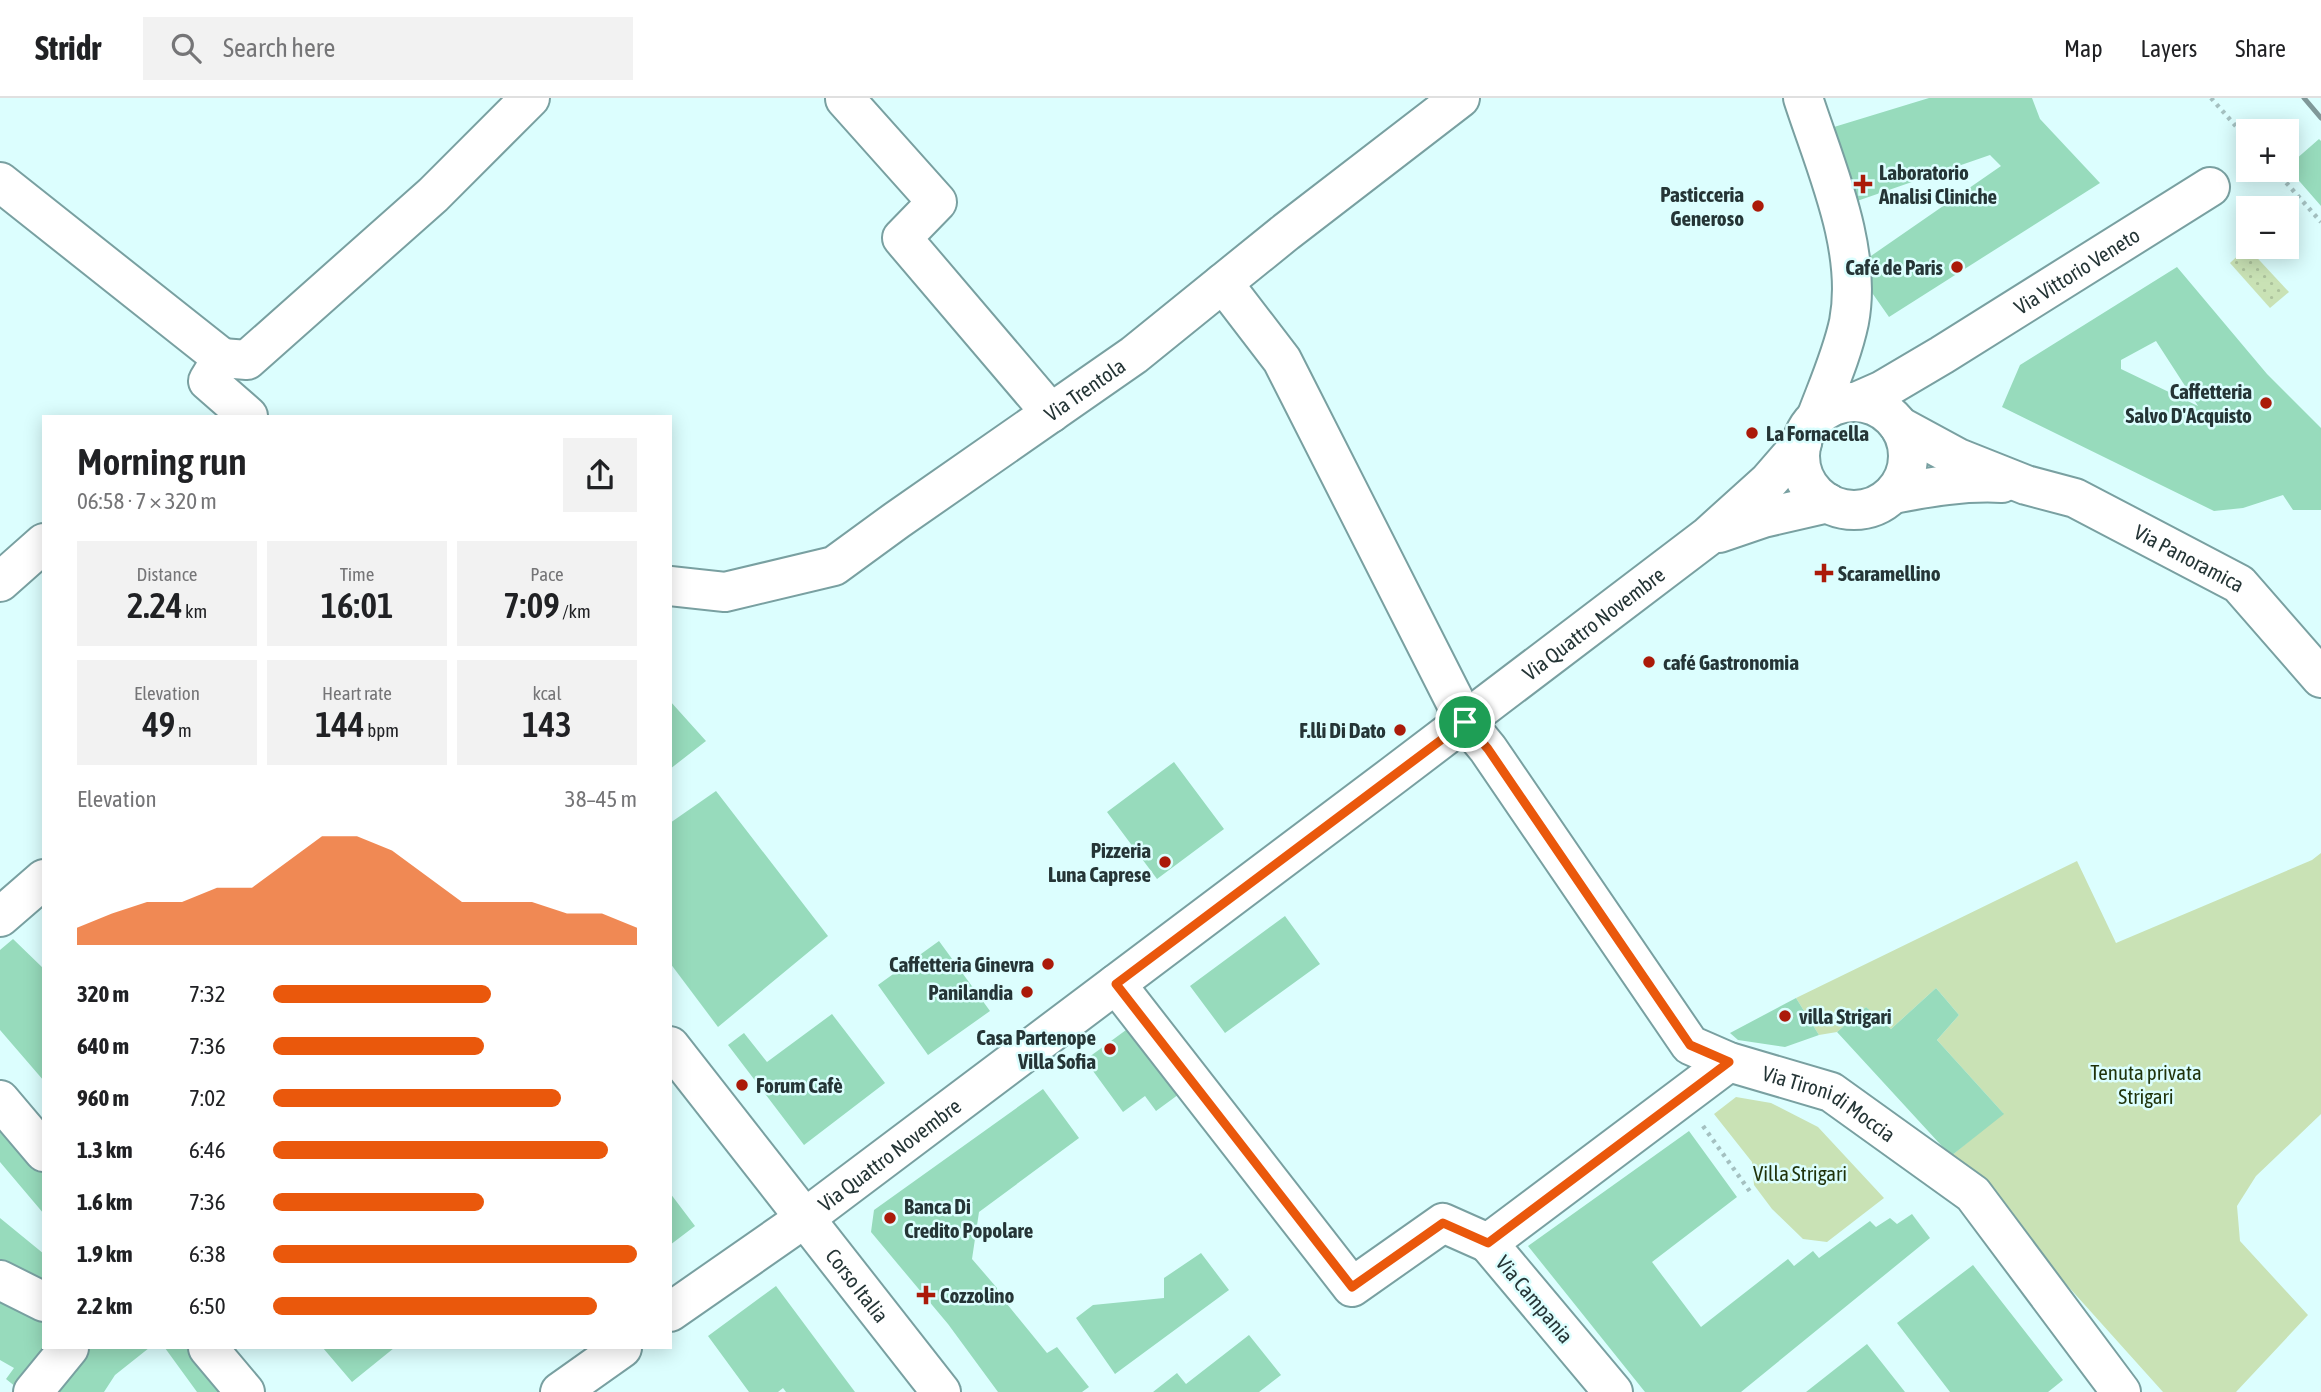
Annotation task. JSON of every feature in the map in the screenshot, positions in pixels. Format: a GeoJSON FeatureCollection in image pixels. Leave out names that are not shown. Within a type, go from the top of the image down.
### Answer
{"type":"FeatureCollection","features":[{"type":"Feature","properties":{"kind":"street"},"geometry":{"type":"LineString","coordinates":[[0,183],[222,358],[247,360],[433,195],[530,98]]}},
{"type":"Feature","properties":{"kind":"street","name":"Via Trentola"},"geometry":{"type":"LineString","coordinates":[[672,586],[725,592],[834,566],[1134,355],[1460,98]]}},
{"type":"Feature","properties":{"kind":"street","name":"Via Quattro Novembre"},"geometry":{"type":"LineString","coordinates":[[672,1311],[805,1218],[1465,722],[1707,537],[1769,481],[1809,430],[1840,355],[1849,320],[1852,285],[1847,234],[1803,98]]}},
{"type":"Feature","properties":{"kind":"street"},"geometry":{"type":"LineString","coordinates":[[845,99],[937,202],[902,239],[1051,412]]}},
{"type":"Feature","properties":{"kind":"street","name":"Via Vittorio Veneto"},"geometry":{"type":"LineString","coordinates":[[1869,397],[1942,355],[2210,187]]}},
{"type":"Feature","properties":{"kind":"street","name":"Via Tironi di Moccia"},"geometry":{"type":"LineString","coordinates":[[1223,283],[1282,360],[1465,722],[1488,749],[1690,1045],[1729,1062],[1831,1092],[1973,1194],[2118,1391]]}},
{"type":"Feature","properties":{"kind":"street","name":"Via Quattro Novembre"},"geometry":{"type":"LineString","coordinates":[[1849,320],[1869,397]]}},
{"type":"Feature","properties":{"kind":"street","name":"Via Vittorio Veneto"},"geometry":{"type":"LineString","coordinates":[[1899,426],[1903,406],[1942,355]]}},
{"type":"Feature","properties":{"kind":"street"},"geometry":{"type":"LineString","coordinates":[[222,358],[208,381],[247,415]]}},
{"type":"Feature","properties":{"kind":"street"},"geometry":{"type":"LineString","coordinates":[[1869,397],[1899,426],[1907,444],[1908,465],[1893,494],[1879,504],[1853,509],[1828,503],[1818,496],[1807,482],[1800,461],[1809,430],[1833,406],[1869,397]]}},
{"type":"Feature","properties":{"kind":"street","name":"Via Panoramica"},"geometry":{"type":"LineString","coordinates":[[1899,426],[1958,458],[2026,485],[2075,498],[2239,584],[2321,678]]}},
{"type":"Feature","properties":{"kind":"street","name":"Via Panoramica"},"geometry":{"type":"LineString","coordinates":[[1893,494],[1978,482],[2026,485]]}},
{"type":"Feature","properties":{"kind":"street","name":"Via Quattro Novembre"},"geometry":{"type":"LineString","coordinates":[[1707,537],[1763,519],[1828,503]]}},
{"type":"Feature","properties":{"kind":"street"},"geometry":{"type":"LineString","coordinates":[[0,582],[42,545]]}},
{"type":"Feature","properties":{"kind":"street"},"geometry":{"type":"LineString","coordinates":[[0,918],[42,881]]}},
{"type":"Feature","properties":{"kind":"street"},"geometry":{"type":"LineString","coordinates":[[1116,984],[1352,1287],[1443,1223],[1488,1243]]}},
{"type":"Feature","properties":{"kind":"street","name":"Corso Italia"},"geometry":{"type":"LineString","coordinates":[[672,1049],[941,1392]]}},
{"type":"Feature","properties":{"kind":"street","name":"Via Campania"},"geometry":{"type":"LineString","coordinates":[[1613,1392],[1488,1243],[1729,1062]]}},
{"type":"Feature","properties":{"kind":"street"},"geometry":{"type":"LineString","coordinates":[[0,1100],[42,1150]]}},
{"type":"Feature","properties":{"kind":"street"},"geometry":{"type":"LineString","coordinates":[[0,1280],[42,1302]]}},
{"type":"Feature","properties":{"kind":"street"},"geometry":{"type":"LineString","coordinates":[[33,1392],[68,1349]]}},
{"type":"Feature","properties":{"kind":"street"},"geometry":{"type":"LineString","coordinates":[[209,1349],[246,1392]]}},
{"type":"Feature","properties":{"kind":"street"},"geometry":{"type":"LineString","coordinates":[[560,1392],[612,1350]]}},
{"type":"Feature","properties":{"kind":"path"},"geometry":{"type":"LineString","coordinates":[[2211,98],[2236,126]]}},
{"type":"Feature","properties":{"kind":"path"},"geometry":{"type":"LineString","coordinates":[[2286,182],[2321,222]]}},
{"type":"Feature","properties":{"kind":"path"},"geometry":{"type":"LineString","coordinates":[[1682,1097],[1751,1193]]}},
{"type":"Feature","properties":{"kind":"green space"},"geometry":{"type":"Polygon","coordinates":[[[2236,257],[2258,259],[2289,292],[2270,308],[2230,263],[2236,257]]]}},
{"type":"Feature","properties":{"kind":"green space","name":"Tenuta privata Strigari"},"geometry":{"type":"Polygon","coordinates":[[[2321,853],[2321,1114],[2256,1176],[2237,1206],[2240,1241],[2308,1315],[2236,1392],[2163,1392],[1951,1156],[2003,1113],[1937,1040],[1959,1015],[1936,988],[1891,1029],[1866,1007],[1837,1032],[1819,1035],[1796,998],[2077,861],[2116,943],[2312,860],[2321,853]]]}},
{"type":"Feature","properties":{"kind":"green space","name":"Villa Strigari"},"geometry":{"type":"Polygon","coordinates":[[[1736,1097],[1771,1103],[1818,1127],[1884,1198],[1827,1242],[1803,1239],[1772,1209],[1754,1185],[1752,1162],[1714,1114],[1736,1097]]]}},
{"type":"Feature","properties":{"kind":"building"},"geometry":{"type":"Polygon","coordinates":[[[1929,98],[2032,98],[2040,119],[2100,183],[1889,317],[1868,287],[1868,258],[2001,166],[1990,155],[1857,201],[1834,127],[1929,98]]]}},
{"type":"Feature","properties":{"kind":"building"},"geometry":{"type":"Polygon","coordinates":[[[2319,139],[2321,141],[2321,206],[2299,181],[2299,156],[2319,139]]]}},
{"type":"Feature","properties":{"kind":"building"},"geometry":{"type":"Polygon","coordinates":[[[2177,267],[2267,374],[2321,428],[2321,510],[2293,510],[2283,495],[2243,508],[2214,511],[2002,407],[2020,365],[2177,267]],[[2156,341],[2121,360],[2121,369],[2198,406],[2156,341]]]}},
{"type":"Feature","properties":{"kind":"building"},"geometry":{"type":"Polygon","coordinates":[[[672,703],[706,741],[672,767],[672,703]]]}},
{"type":"Feature","properties":{"kind":"building"},"geometry":{"type":"Polygon","coordinates":[[[1174,762],[1224,829],[1157,879],[1107,812],[1174,762]]]}},
{"type":"Feature","properties":{"kind":"building"},"geometry":{"type":"Polygon","coordinates":[[[716,791],[828,936],[718,1027],[672,966],[672,822],[716,791]]]}},
{"type":"Feature","properties":{"kind":"building"},"geometry":{"type":"Polygon","coordinates":[[[1285,916],[1320,964],[1225,1033],[1190,986],[1285,916]]]}},
{"type":"Feature","properties":{"kind":"building"},"geometry":{"type":"Polygon","coordinates":[[[13,939],[42,967],[42,1079],[0,1030],[0,950],[13,939]]]}},
{"type":"Feature","properties":{"kind":"building"},"geometry":{"type":"Polygon","coordinates":[[[939,941],[990,1011],[928,1055],[878,985],[939,941]]]}},
{"type":"Feature","properties":{"kind":"building","name":"Villa Strigari"},"geometry":{"type":"Polygon","coordinates":[[[1936,988],[1959,1015],[1937,1040],[2004,1114],[1951,1156],[1837,1032],[1866,1007],[1891,1029],[1936,988]]]}},
{"type":"Feature","properties":{"kind":"building","name":"villa Strigari"},"geometry":{"type":"Polygon","coordinates":[[[1796,998],[1819,1035],[1785,1047],[1738,1040],[1730,1033],[1796,998]]]}},
{"type":"Feature","properties":{"kind":"building"},"geometry":{"type":"Polygon","coordinates":[[[832,1014],[885,1083],[804,1145],[728,1045],[744,1033],[767,1062],[832,1014]]]}},
{"type":"Feature","properties":{"kind":"building"},"geometry":{"type":"Polygon","coordinates":[[[1137,1022],[1186,1089],[1156,1111],[1145,1096],[1123,1112],[1085,1060],[1137,1022]]]}},
{"type":"Feature","properties":{"kind":"building"},"geometry":{"type":"Polygon","coordinates":[[[1043,1089],[1079,1138],[979,1212],[972,1259],[997,1288],[997,1303],[1007,1304],[1047,1353],[1057,1347],[1089,1387],[1082,1392],[998,1392],[948,1324],[871,1232],[874,1210],[1043,1089]]]}},
{"type":"Feature","properties":{"kind":"building"},"geometry":{"type":"Polygon","coordinates":[[[0,1120],[42,1167],[42,1212],[0,1162],[0,1120]]]}},
{"type":"Feature","properties":{"kind":"building"},"geometry":{"type":"Polygon","coordinates":[[[1689,1131],[1737,1197],[1652,1262],[1701,1327],[1788,1259],[1794,1266],[1813,1251],[1819,1258],[1870,1221],[1876,1227],[1890,1218],[1897,1224],[1912,1214],[1930,1238],[1741,1392],[1645,1392],[1528,1246],[1689,1131]]]}},
{"type":"Feature","properties":{"kind":"building"},"geometry":{"type":"Polygon","coordinates":[[[672,1196],[695,1226],[672,1243],[672,1196]]]}},
{"type":"Feature","properties":{"kind":"building"},"geometry":{"type":"Polygon","coordinates":[[[0,1218],[42,1252],[42,1288],[0,1271],[0,1218]]]}},
{"type":"Feature","properties":{"kind":"building"},"geometry":{"type":"Polygon","coordinates":[[[1201,1253],[1229,1290],[1115,1374],[1076,1318],[1093,1305],[1164,1298],[1164,1278],[1201,1253]]]}},
{"type":"Feature","properties":{"kind":"building"},"geometry":{"type":"Polygon","coordinates":[[[1973,1265],[2063,1380],[2048,1392],[1950,1392],[1897,1323],[1973,1265]]]}},
{"type":"Feature","properties":{"kind":"building"},"geometry":{"type":"Polygon","coordinates":[[[776,1286],[855,1392],[786,1392],[783,1388],[778,1392],[749,1392],[708,1336],[776,1286]]]}},
{"type":"Feature","properties":{"kind":"building"},"geometry":{"type":"Polygon","coordinates":[[[0,1296],[42,1314],[42,1349],[51,1349],[21,1391],[6,1379],[14,1368],[0,1360],[0,1296]]]}},
{"type":"Feature","properties":{"kind":"building"},"geometry":{"type":"Polygon","coordinates":[[[1249,1335],[1281,1375],[1259,1392],[1153,1392],[1177,1373],[1186,1384],[1249,1335]]]}},
{"type":"Feature","properties":{"kind":"building"},"geometry":{"type":"Polygon","coordinates":[[[1867,1344],[1905,1392],[1806,1392],[1867,1344]]]}},
{"type":"Feature","properties":{"kind":"building"},"geometry":{"type":"Polygon","coordinates":[[[80,1349],[148,1349],[115,1375],[104,1392],[43,1392],[80,1349]]]}},
{"type":"Feature","properties":{"kind":"building"},"geometry":{"type":"Polygon","coordinates":[[[166,1349],[191,1349],[229,1392],[197,1392],[166,1349]]]}},
{"type":"Feature","properties":{"kind":"building"},"geometry":{"type":"Polygon","coordinates":[[[324,1349],[393,1349],[352,1382],[324,1349]]]}},
{"type":"Feature","properties":{"kind":"railway"},"geometry":{"type":"LineString","coordinates":[[2304,98],[2321,118]]}},
{"type":"Feature","properties":{"kind":"place","name":"Laboratorio Analisi Cliniche"},"geometry":{"type":"Point","coordinates":[1863,184]}},
{"type":"Feature","properties":{"kind":"place","name":"Pasticceria Generoso"},"geometry":{"type":"Point","coordinates":[1758,206]}},
{"type":"Feature","properties":{"kind":"place","name":"Café de Paris"},"geometry":{"type":"Point","coordinates":[1957,267]}},
{"type":"Feature","properties":{"kind":"place","name":"Caffetteria Salvo D'Acquisto"},"geometry":{"type":"Point","coordinates":[2266,403]}},
{"type":"Feature","properties":{"kind":"place","name":"La Fornacella"},"geometry":{"type":"Point","coordinates":[1752,433]}},
{"type":"Feature","properties":{"kind":"place","name":"Scaramellino"},"geometry":{"type":"Point","coordinates":[1824,573]}},
{"type":"Feature","properties":{"kind":"place","name":"café Gastronomia"},"geometry":{"type":"Point","coordinates":[1649,662]}},
{"type":"Feature","properties":{"kind":"place","name":"F.lli Di Dato"},"geometry":{"type":"Point","coordinates":[1400,730]}},
{"type":"Feature","properties":{"kind":"place","name":"Pizzeria Luna Caprese"},"geometry":{"type":"Point","coordinates":[1165,862]}},
{"type":"Feature","properties":{"kind":"place","name":"Caffetteria Ginevra"},"geometry":{"type":"Point","coordinates":[1048,964]}},
{"type":"Feature","properties":{"kind":"place","name":"Panilandia"},"geometry":{"type":"Point","coordinates":[1027,992]}},
{"type":"Feature","properties":{"kind":"place","name":"villa Strigari"},"geometry":{"type":"Point","coordinates":[1785,1016]}},
{"type":"Feature","properties":{"kind":"place","name":"Casa Partenope Villa Sofia"},"geometry":{"type":"Point","coordinates":[1110,1049]}},
{"type":"Feature","properties":{"kind":"place","name":"Forum Cafè"},"geometry":{"type":"Point","coordinates":[742,1085]}},
{"type":"Feature","properties":{"kind":"place","name":"Banca Di Credito Popolare"},"geometry":{"type":"Point","coordinates":[890,1218]}},
{"type":"Feature","properties":{"kind":"place","name":"Cozzolino"},"geometry":{"type":"Point","coordinates":[926,1295]}},
{"type":"Feature","properties":{"kind":"route"},"geometry":{"type":"LineString","coordinates":[[1465,722],[1488,749],[1690,1045],[1729,1062],[1488,1243],[1443,1223],[1352,1287],[1116,984],[1465,722]]}}]}
